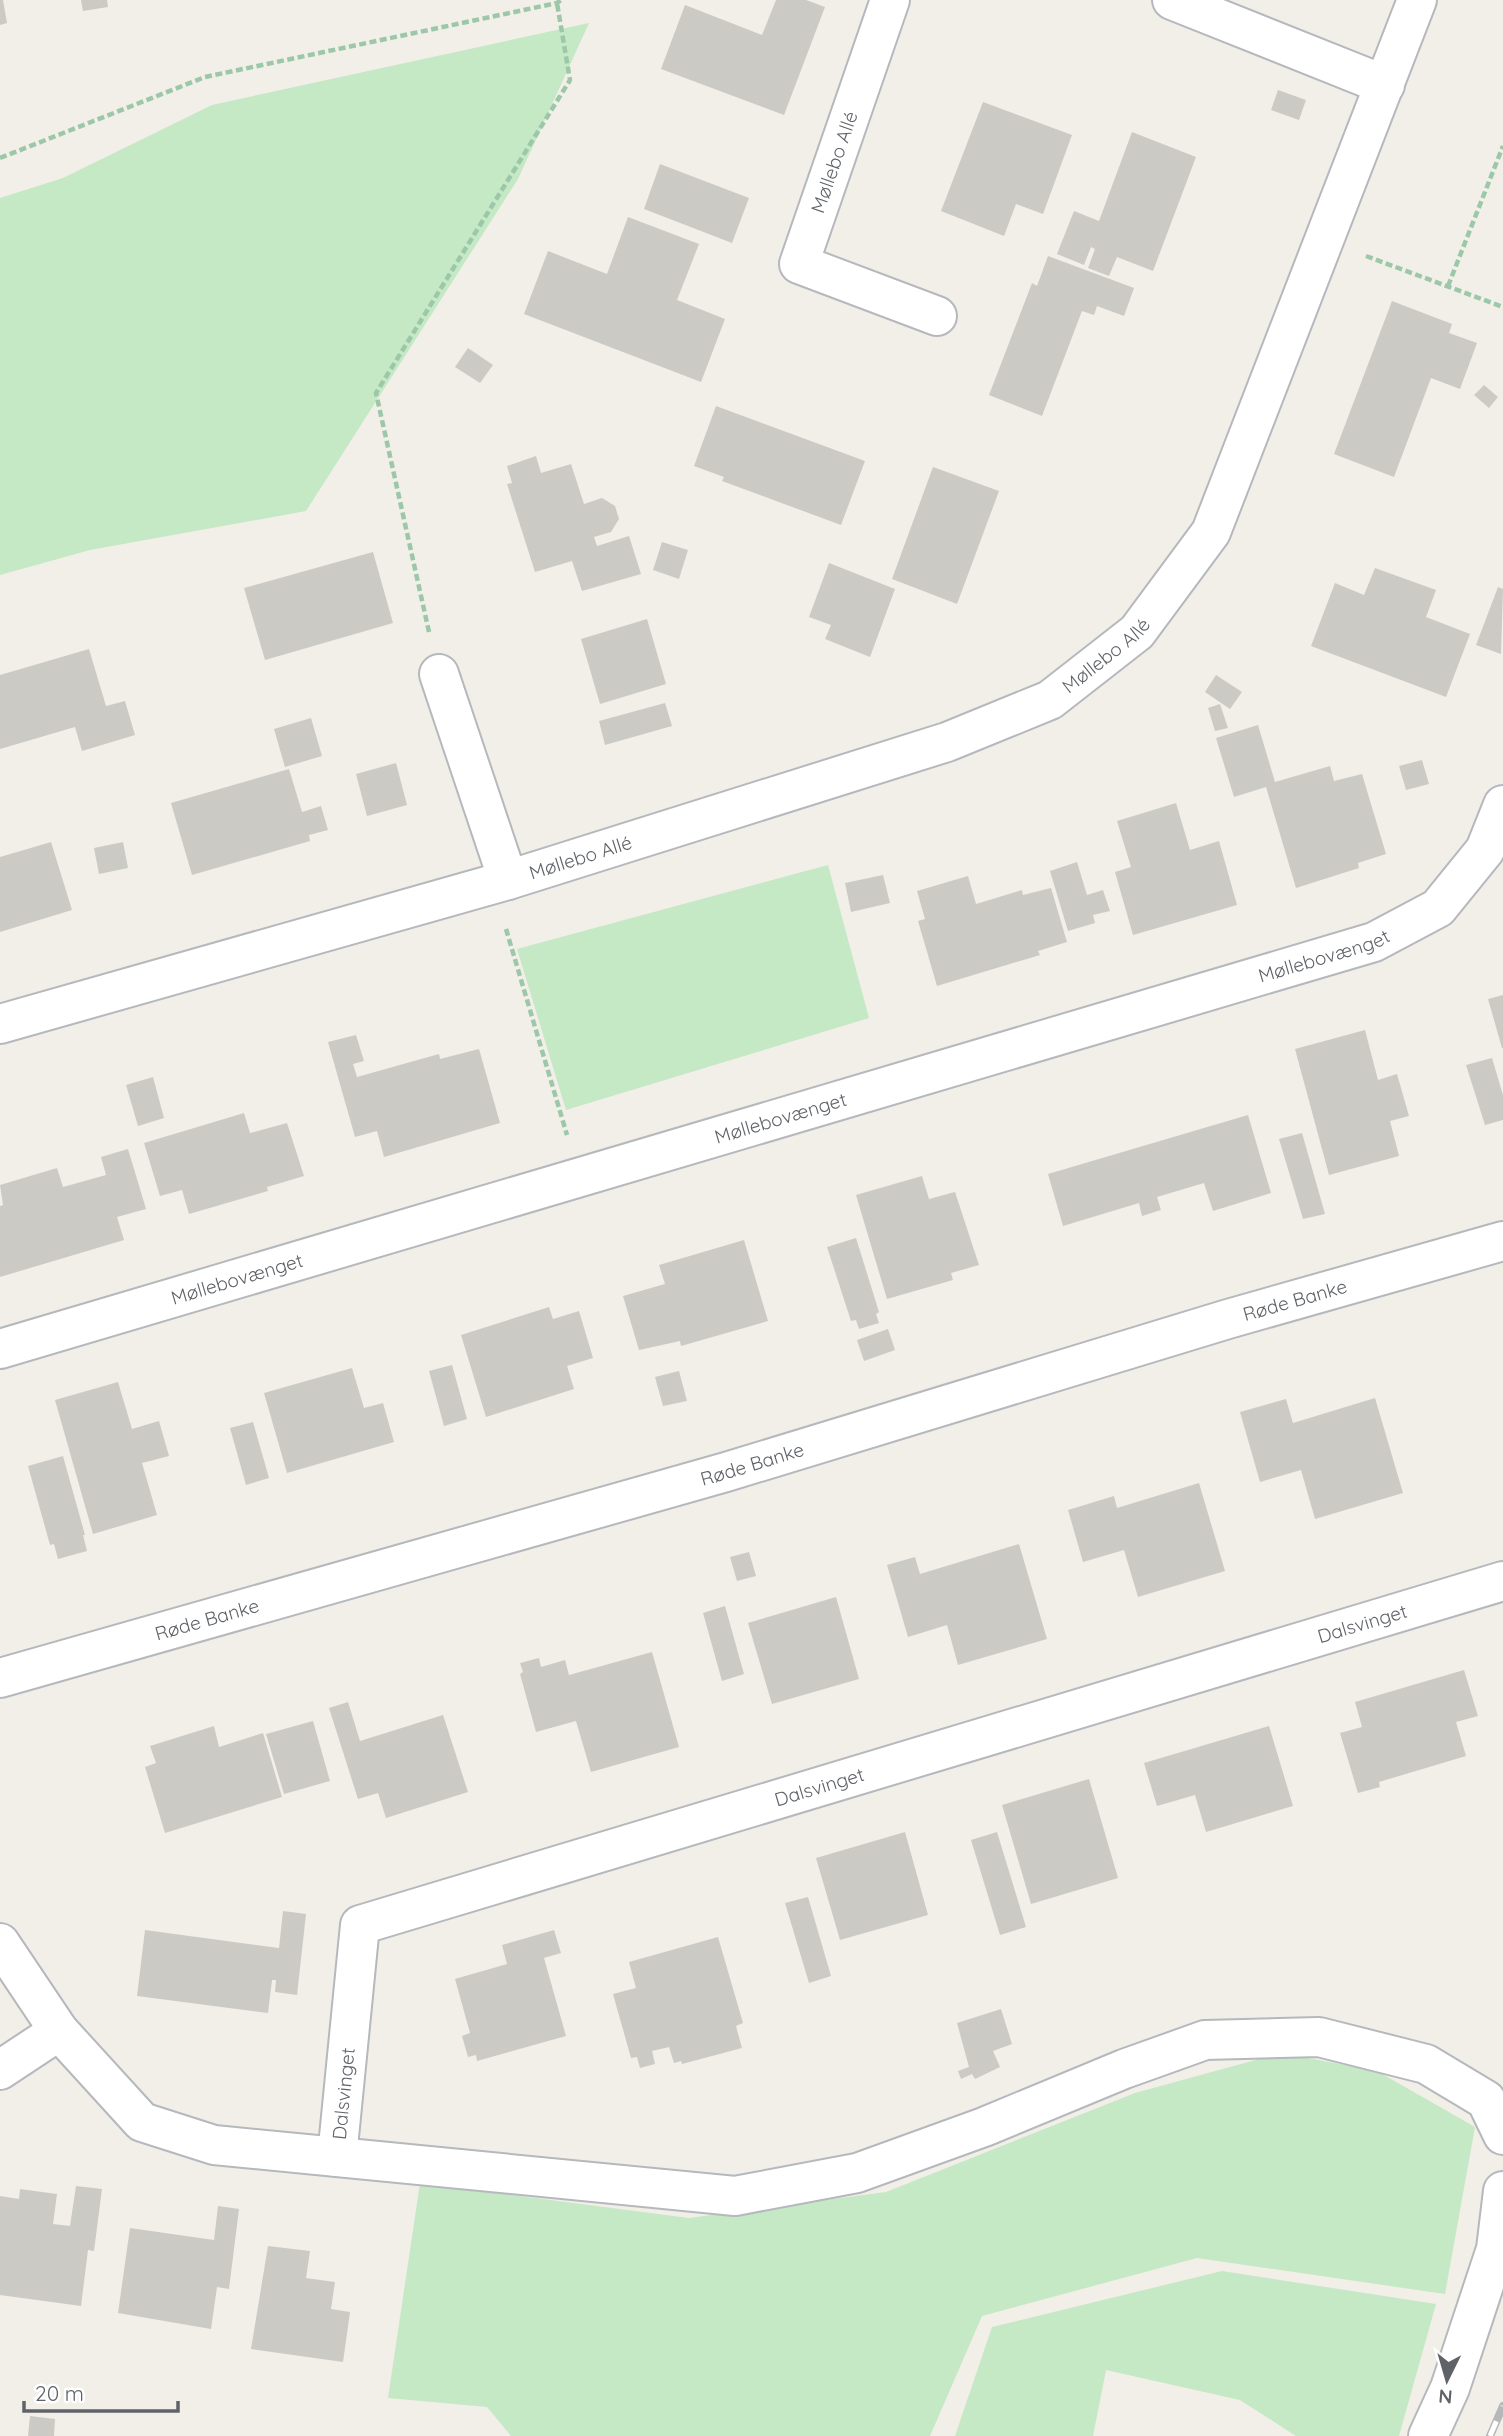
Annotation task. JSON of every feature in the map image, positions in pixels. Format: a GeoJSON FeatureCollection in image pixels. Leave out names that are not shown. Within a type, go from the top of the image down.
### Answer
{"type":"FeatureCollection","features":[{"type":"Feature","properties":{"kind":"street","name":"Møllebo Allé"},"geometry":{"type":"LineString","coordinates":[[890,0],[799,264],[937,316]]}},
{"type":"Feature","properties":{"kind":"street"},"geometry":{"type":"LineString","coordinates":[[1172,0],[1385,85]]}},
{"type":"Feature","properties":{"kind":"street","name":"Møllebo Allé"},"geometry":{"type":"LineString","coordinates":[[0,1024],[500,882],[947,742],[1050,700],[1137,632],[1211,532],[1417,0]]}},
{"type":"Feature","properties":{"kind":"street","name":"Møllebo Allé"},"geometry":{"type":"LineString","coordinates":[[439,674],[500,882]]}},
{"type":"Feature","properties":{"kind":"street","name":"Møllebovænget"},"geometry":{"type":"LineString","coordinates":[[0,1349],[1374,942],[1438,908],[1485,850],[1503,805]]}},
{"type":"Feature","properties":{"kind":"street","name":"Røde Banke"},"geometry":{"type":"LineString","coordinates":[[0,1678],[726,1472],[1228,1319],[1503,1241]]}},
{"type":"Feature","properties":{"kind":"street","name":"Dalsvinget"},"geometry":{"type":"LineString","coordinates":[[337,2157],[360,1925],[1503,1581]]}},
{"type":"Feature","properties":{"kind":"street","name":"Dalsvinget"},"geometry":{"type":"LineString","coordinates":[[0,1943],[58,2031],[142,2122],[214,2145],[735,2196],[857,2173],[984,2127],[1124,2069],[1205,2040],[1307,2037],[1319,2037],[1426,2064],[1486,2100],[1503,2135]]}},
{"type":"Feature","properties":{"kind":"street"},"geometry":{"type":"LineString","coordinates":[[0,2070],[58,2031]]}},
{"type":"Feature","properties":{"kind":"street"},"geometry":{"type":"LineString","coordinates":[[1428,2436],[1450,2388],[1496,2249],[1503,2191]]}},
{"type":"Feature","properties":{"kind":"path"},"geometry":{"type":"LineString","coordinates":[[0,158],[205,77],[559,2],[570,80],[376,393],[439,674]]}},
{"type":"Feature","properties":{"kind":"path"},"geometry":{"type":"LineString","coordinates":[[1448,286],[1503,146]]}},
{"type":"Feature","properties":{"kind":"path"},"geometry":{"type":"LineString","coordinates":[[1325,240],[1503,307]]}},
{"type":"Feature","properties":{"kind":"path"},"geometry":{"type":"LineString","coordinates":[[500,882],[558,1109],[581,1177]]}},
{"type":"Feature","properties":{"kind":"green space"},"geometry":{"type":"Polygon","coordinates":[[[589,23],[518,179],[306,511],[90,550],[0,575],[0,198],[63,178],[212,105],[589,23]]]}},
{"type":"Feature","properties":{"kind":"green space"},"geometry":{"type":"Polygon","coordinates":[[[828,865],[869,1018],[566,1110],[517,949],[828,865]]]}},
{"type":"Feature","properties":{"kind":"green space"},"geometry":{"type":"Polygon","coordinates":[[[1281,2053],[1377,2071],[1475,2127],[1445,2294],[1197,2258],[982,2316],[930,2436],[511,2436],[487,2407],[388,2398],[420,2183],[689,2218],[886,2192],[1135,2093],[1281,2053]]]}},
{"type":"Feature","properties":{"kind":"green space"},"geometry":{"type":"Polygon","coordinates":[[[1222,2271],[1436,2304],[1399,2436],[1296,2436],[1240,2400],[1106,2370],[1093,2436],[955,2436],[992,2327],[1222,2271]]]}},
{"type":"Feature","properties":{"kind":"building"},"geometry":{"type":"Polygon","coordinates":[[[0,0],[3,0],[7,23],[0,25],[0,0]]]}},
{"type":"Feature","properties":{"kind":"building"},"geometry":{"type":"Polygon","coordinates":[[[81,0],[107,0],[108,7],[83,11],[81,0]]]}},
{"type":"Feature","properties":{"kind":"building"},"geometry":{"type":"Polygon","coordinates":[[[776,0],[806,0],[825,7],[784,115],[661,69],[685,5],[762,35],[776,0]]]}},
{"type":"Feature","properties":{"kind":"building"},"geometry":{"type":"Polygon","coordinates":[[[1278,90],[1306,100],[1299,120],[1271,110],[1278,90]]]}},
{"type":"Feature","properties":{"kind":"building"},"geometry":{"type":"Polygon","coordinates":[[[983,102],[1072,135],[1043,214],[1016,204],[1004,236],[941,211],[983,102]]]}},
{"type":"Feature","properties":{"kind":"building"},"geometry":{"type":"Polygon","coordinates":[[[1132,132],[1196,157],[1153,271],[1117,257],[1109,276],[1088,268],[1095,249],[1091,247],[1084,265],[1057,254],[1074,211],[1099,221],[1132,132]]]}},
{"type":"Feature","properties":{"kind":"building"},"geometry":{"type":"Polygon","coordinates":[[[660,164],[749,198],[732,243],[644,209],[660,164]]]}},
{"type":"Feature","properties":{"kind":"building"},"geometry":{"type":"Polygon","coordinates":[[[628,217],[699,244],[677,300],[725,319],[701,382],[524,314],[548,251],[607,274],[628,217]]]}},
{"type":"Feature","properties":{"kind":"building"},"geometry":{"type":"Polygon","coordinates":[[[1048,256],[1134,288],[1124,316],[1097,306],[1094,315],[1082,311],[1042,416],[989,395],[1032,283],[1037,286],[1048,256]]]}},
{"type":"Feature","properties":{"kind":"building"},"geometry":{"type":"Polygon","coordinates":[[[1392,301],[1452,324],[1449,333],[1477,343],[1460,389],[1431,378],[1394,477],[1334,454],[1392,301]]]}},
{"type":"Feature","properties":{"kind":"building"},"geometry":{"type":"Polygon","coordinates":[[[468,348],[493,365],[480,383],[455,367],[468,348]]]}},
{"type":"Feature","properties":{"kind":"building"},"geometry":{"type":"Polygon","coordinates":[[[1484,385],[1498,397],[1489,408],[1474,395],[1484,385]]]}},
{"type":"Feature","properties":{"kind":"building"},"geometry":{"type":"Polygon","coordinates":[[[716,406],[865,461],[841,525],[722,481],[724,477],[694,466],[716,406]]]}},
{"type":"Feature","properties":{"kind":"building"},"geometry":{"type":"Polygon","coordinates":[[[536,456],[541,473],[571,464],[584,504],[602,498],[615,506],[619,519],[611,532],[594,537],[597,546],[629,536],[641,574],[582,591],[572,561],[535,572],[507,484],[512,483],[507,466],[536,456]]]}},
{"type":"Feature","properties":{"kind":"building"},"geometry":{"type":"Polygon","coordinates":[[[933,467],[999,491],[957,604],[892,579],[933,467]]]}},
{"type":"Feature","properties":{"kind":"building"},"geometry":{"type":"Polygon","coordinates":[[[662,542],[688,550],[679,579],[653,570],[662,542]]]}},
{"type":"Feature","properties":{"kind":"building"},"geometry":{"type":"Polygon","coordinates":[[[373,552],[393,623],[265,660],[244,588],[373,552]]]}},
{"type":"Feature","properties":{"kind":"building"},"geometry":{"type":"Polygon","coordinates":[[[829,563],[895,589],[870,657],[825,639],[831,625],[809,617],[829,563]]]}},
{"type":"Feature","properties":{"kind":"building"},"geometry":{"type":"Polygon","coordinates":[[[1375,568],[1436,590],[1426,617],[1470,634],[1446,697],[1311,646],[1335,583],[1364,595],[1375,568]]]}},
{"type":"Feature","properties":{"kind":"building"},"geometry":{"type":"Polygon","coordinates":[[[1498,587],[1503,589],[1501,654],[1476,645],[1498,587]]]}},
{"type":"Feature","properties":{"kind":"building"},"geometry":{"type":"Polygon","coordinates":[[[647,619],[666,684],[600,704],[581,639],[647,619]]]}},
{"type":"Feature","properties":{"kind":"building"},"geometry":{"type":"Polygon","coordinates":[[[89,649],[106,706],[125,701],[135,735],[82,751],[75,727],[0,749],[0,675],[89,649]]]}},
{"type":"Feature","properties":{"kind":"building"},"geometry":{"type":"Polygon","coordinates":[[[1216,675],[1242,692],[1230,709],[1205,692],[1216,675]]]}},
{"type":"Feature","properties":{"kind":"building"},"geometry":{"type":"Polygon","coordinates":[[[665,703],[672,726],[605,745],[599,721],[665,703]]]}},
{"type":"Feature","properties":{"kind":"building"},"geometry":{"type":"Polygon","coordinates":[[[1220,704],[1228,728],[1215,731],[1208,708],[1220,704]]]}},
{"type":"Feature","properties":{"kind":"building"},"geometry":{"type":"Polygon","coordinates":[[[311,718],[322,756],[285,767],[274,729],[311,718]]]}},
{"type":"Feature","properties":{"kind":"building"},"geometry":{"type":"Polygon","coordinates":[[[1258,725],[1275,782],[1330,766],[1334,781],[1362,774],[1386,854],[1358,863],[1359,868],[1296,888],[1266,787],[1234,797],[1216,738],[1258,725]]]}},
{"type":"Feature","properties":{"kind":"building"},"geometry":{"type":"Polygon","coordinates":[[[1422,760],[1429,784],[1406,790],[1399,766],[1422,760]]]}},
{"type":"Feature","properties":{"kind":"building"},"geometry":{"type":"Polygon","coordinates":[[[396,763],[407,805],[367,816],[356,774],[396,763]]]}},
{"type":"Feature","properties":{"kind":"building"},"geometry":{"type":"Polygon","coordinates":[[[289,769],[302,812],[321,806],[328,830],[309,835],[310,841],[192,875],[171,803],[289,769]]]}},
{"type":"Feature","properties":{"kind":"building"},"geometry":{"type":"Polygon","coordinates":[[[1176,803],[1190,850],[1219,841],[1237,905],[1133,935],[1115,872],[1131,867],[1117,821],[1176,803]]]}},
{"type":"Feature","properties":{"kind":"building"},"geometry":{"type":"Polygon","coordinates":[[[51,842],[72,910],[0,932],[0,857],[51,842]]]}},
{"type":"Feature","properties":{"kind":"building"},"geometry":{"type":"Polygon","coordinates":[[[123,842],[128,868],[99,874],[94,848],[123,842]]]}},
{"type":"Feature","properties":{"kind":"building"},"geometry":{"type":"Polygon","coordinates":[[[1077,862],[1087,895],[1103,890],[1110,911],[1093,915],[1095,923],[1068,931],[1050,871],[1077,862]]]}},
{"type":"Feature","properties":{"kind":"building"},"geometry":{"type":"Polygon","coordinates":[[[883,875],[890,903],[851,912],[845,883],[883,875]]]}},
{"type":"Feature","properties":{"kind":"building"},"geometry":{"type":"Polygon","coordinates":[[[968,876],[976,904],[1022,890],[1023,895],[1051,888],[1067,942],[1038,951],[1040,955],[937,986],[918,921],[925,919],[917,891],[968,876]]]}},
{"type":"Feature","properties":{"kind":"building"},"geometry":{"type":"Polygon","coordinates":[[[1503,995],[1503,1048],[1502,1048],[1488,999],[1503,995]]]}},
{"type":"Feature","properties":{"kind":"building"},"geometry":{"type":"Polygon","coordinates":[[[1365,1030],[1378,1080],[1397,1074],[1409,1116],[1390,1121],[1399,1156],[1329,1175],[1295,1049],[1365,1030]]]}},
{"type":"Feature","properties":{"kind":"building"},"geometry":{"type":"Polygon","coordinates":[[[356,1035],[364,1061],[353,1064],[357,1077],[439,1054],[440,1059],[479,1049],[500,1123],[384,1157],[377,1131],[355,1137],[328,1042],[356,1035]]]}},
{"type":"Feature","properties":{"kind":"building"},"geometry":{"type":"Polygon","coordinates":[[[1492,1058],[1503,1095],[1503,1120],[1485,1125],[1466,1065],[1492,1058]]]}},
{"type":"Feature","properties":{"kind":"building"},"geometry":{"type":"Polygon","coordinates":[[[153,1077],[164,1118],[138,1126],[126,1085],[153,1077]]]}},
{"type":"Feature","properties":{"kind":"building"},"geometry":{"type":"Polygon","coordinates":[[[244,1113],[250,1133],[287,1123],[304,1176],[267,1187],[268,1191],[189,1214],[182,1190],[160,1196],[144,1143],[244,1113]]]}},
{"type":"Feature","properties":{"kind":"building"},"geometry":{"type":"Polygon","coordinates":[[[1248,1115],[1271,1193],[1213,1211],[1204,1183],[1157,1197],[1161,1210],[1142,1216],[1139,1203],[1063,1226],[1048,1174],[1248,1115]]]}},
{"type":"Feature","properties":{"kind":"building"},"geometry":{"type":"Polygon","coordinates":[[[1302,1133],[1325,1214],[1303,1219],[1279,1139],[1302,1133]]]}},
{"type":"Feature","properties":{"kind":"building"},"geometry":{"type":"Polygon","coordinates":[[[128,1149],[146,1209],[117,1217],[124,1240],[0,1277],[0,1206],[3,1205],[0,1185],[57,1168],[63,1187],[106,1175],[101,1157],[128,1149]]]}},
{"type":"Feature","properties":{"kind":"building"},"geometry":{"type":"Polygon","coordinates":[[[922,1176],[929,1199],[955,1192],[979,1265],[951,1273],[953,1280],[887,1299],[856,1195],[922,1176]]]}},
{"type":"Feature","properties":{"kind":"building"},"geometry":{"type":"Polygon","coordinates":[[[856,1238],[879,1312],[876,1314],[879,1323],[859,1329],[856,1320],[851,1321],[827,1247],[856,1238]]]}},
{"type":"Feature","properties":{"kind":"building"},"geometry":{"type":"Polygon","coordinates":[[[744,1240],[768,1321],[681,1346],[680,1341],[639,1350],[623,1296],[665,1284],[659,1265],[744,1240]]]}},
{"type":"Feature","properties":{"kind":"building"},"geometry":{"type":"Polygon","coordinates":[[[549,1307],[553,1319],[579,1311],[593,1358],[567,1366],[574,1389],[486,1417],[461,1335],[549,1307]]]}},
{"type":"Feature","properties":{"kind":"building"},"geometry":{"type":"Polygon","coordinates":[[[888,1329],[895,1350],[864,1361],[857,1340],[888,1329]]]}},
{"type":"Feature","properties":{"kind":"building"},"geometry":{"type":"Polygon","coordinates":[[[452,1365],[467,1419],[444,1426],[429,1371],[452,1365]]]}},
{"type":"Feature","properties":{"kind":"building"},"geometry":{"type":"Polygon","coordinates":[[[352,1368],[364,1408],[383,1403],[394,1442],[287,1473],[264,1393],[352,1368]]]}},
{"type":"Feature","properties":{"kind":"building"},"geometry":{"type":"Polygon","coordinates":[[[679,1371],[687,1401],[663,1406],[655,1377],[679,1371]]]}},
{"type":"Feature","properties":{"kind":"building"},"geometry":{"type":"Polygon","coordinates":[[[118,1382],[132,1429],[159,1421],[169,1456],[142,1463],[157,1515],[93,1534],[55,1400],[118,1382]]]}},
{"type":"Feature","properties":{"kind":"building"},"geometry":{"type":"Polygon","coordinates":[[[1375,1398],[1403,1493],[1315,1519],[1301,1470],[1260,1482],[1240,1412],[1286,1399],[1293,1423],[1375,1398]]]}},
{"type":"Feature","properties":{"kind":"building"},"geometry":{"type":"Polygon","coordinates":[[[253,1422],[269,1478],[246,1485],[230,1428],[253,1422]]]}},
{"type":"Feature","properties":{"kind":"building"},"geometry":{"type":"Polygon","coordinates":[[[63,1456],[87,1551],[58,1559],[54,1544],[50,1545],[28,1466],[63,1456]]]}},
{"type":"Feature","properties":{"kind":"building"},"geometry":{"type":"Polygon","coordinates":[[[1199,1483],[1225,1571],[1138,1597],[1124,1550],[1083,1562],[1068,1510],[1114,1496],[1117,1508],[1199,1483]]]}},
{"type":"Feature","properties":{"kind":"building"},"geometry":{"type":"Polygon","coordinates":[[[1019,1544],[1047,1639],[958,1665],[947,1625],[908,1637],[887,1565],[915,1557],[920,1574],[1019,1544]]]}},
{"type":"Feature","properties":{"kind":"building"},"geometry":{"type":"Polygon","coordinates":[[[749,1552],[756,1576],[737,1581],[730,1557],[749,1552]]]}},
{"type":"Feature","properties":{"kind":"building"},"geometry":{"type":"Polygon","coordinates":[[[836,1597],[859,1679],[772,1704],[748,1623],[836,1597]]]}},
{"type":"Feature","properties":{"kind":"building"},"geometry":{"type":"Polygon","coordinates":[[[725,1606],[744,1674],[722,1681],[703,1613],[725,1606]]]}},
{"type":"Feature","properties":{"kind":"building"},"geometry":{"type":"Polygon","coordinates":[[[652,1652],[679,1747],[591,1772],[576,1721],[536,1732],[520,1674],[523,1672],[520,1663],[539,1658],[541,1667],[565,1660],[569,1675],[652,1652]]]}},
{"type":"Feature","properties":{"kind":"building"},"geometry":{"type":"Polygon","coordinates":[[[1464,1670],[1478,1716],[1456,1722],[1466,1756],[1379,1782],[1380,1787],[1358,1793],[1340,1733],[1362,1727],[1355,1702],[1464,1670]]]}},
{"type":"Feature","properties":{"kind":"building"},"geometry":{"type":"Polygon","coordinates":[[[348,1702],[360,1741],[443,1715],[468,1792],[386,1818],[378,1793],[358,1799],[329,1708],[348,1702]]]}},
{"type":"Feature","properties":{"kind":"building"},"geometry":{"type":"Polygon","coordinates":[[[313,1721],[330,1781],[284,1794],[266,1734],[313,1721]]]}},
{"type":"Feature","properties":{"kind":"building"},"geometry":{"type":"Polygon","coordinates":[[[214,1726],[219,1747],[263,1733],[282,1797],[165,1833],[145,1767],[156,1763],[150,1746],[214,1726]]]}},
{"type":"Feature","properties":{"kind":"building"},"geometry":{"type":"Polygon","coordinates":[[[1269,1726],[1293,1806],[1206,1832],[1195,1795],[1157,1806],[1144,1763],[1269,1726]]]}},
{"type":"Feature","properties":{"kind":"building"},"geometry":{"type":"Polygon","coordinates":[[[1089,1779],[1118,1878],[1031,1904],[1002,1805],[1089,1779]]]}},
{"type":"Feature","properties":{"kind":"building"},"geometry":{"type":"Polygon","coordinates":[[[905,1832],[928,1915],[840,1940],[816,1858],[905,1832]]]}},
{"type":"Feature","properties":{"kind":"building"},"geometry":{"type":"Polygon","coordinates":[[[997,1832],[1026,1927],[1000,1935],[971,1840],[997,1832]]]}},
{"type":"Feature","properties":{"kind":"building"},"geometry":{"type":"Polygon","coordinates":[[[808,1897],[831,1976],[809,1983],[785,1903],[808,1897]]]}},
{"type":"Feature","properties":{"kind":"building"},"geometry":{"type":"Polygon","coordinates":[[[283,1911],[306,1914],[297,1995],[275,1992],[276,1980],[272,1980],[268,2013],[137,1996],[145,1930],[279,1948],[283,1911]]]}},
{"type":"Feature","properties":{"kind":"building"},"geometry":{"type":"Polygon","coordinates":[[[554,1930],[561,1953],[544,1958],[566,2036],[477,2061],[476,2055],[468,2057],[462,2036],[470,2033],[455,1979],[507,1964],[502,1945],[554,1930]]]}},
{"type":"Feature","properties":{"kind":"building"},"geometry":{"type":"Polygon","coordinates":[[[718,1937],[743,2023],[736,2026],[742,2048],[682,2064],[681,2061],[674,2063],[669,2047],[652,2051],[655,2064],[640,2068],[637,2057],[631,2058],[613,1994],[636,1988],[629,1962],[718,1937]]]}},
{"type":"Feature","properties":{"kind":"building"},"geometry":{"type":"Polygon","coordinates":[[[1001,2009],[1012,2044],[993,2051],[1000,2067],[975,2079],[972,2074],[961,2079],[958,2071],[969,2067],[957,2023],[1001,2009]]]}},
{"type":"Feature","properties":{"kind":"building"},"geometry":{"type":"Polygon","coordinates":[[[76,2186],[102,2189],[94,2251],[88,2250],[81,2306],[0,2295],[0,2196],[19,2199],[20,2189],[57,2194],[53,2224],[70,2226],[76,2186]]]}},
{"type":"Feature","properties":{"kind":"building"},"geometry":{"type":"Polygon","coordinates":[[[218,2206],[239,2209],[229,2289],[217,2287],[211,2329],[118,2313],[130,2228],[214,2240],[218,2206]]]}},
{"type":"Feature","properties":{"kind":"building"},"geometry":{"type":"Polygon","coordinates":[[[268,2246],[310,2251],[306,2278],[335,2282],[331,2309],[350,2312],[343,2362],[251,2349],[268,2246]]]}},
{"type":"Feature","properties":{"kind":"building"},"geometry":{"type":"Polygon","coordinates":[[[30,2416],[55,2419],[54,2436],[28,2436],[30,2416]]]}},
{"type":"Feature","properties":{"kind":"railway"},"geometry":{"type":"LineString","coordinates":[[1490,2436],[1503,2406]]}}]}
